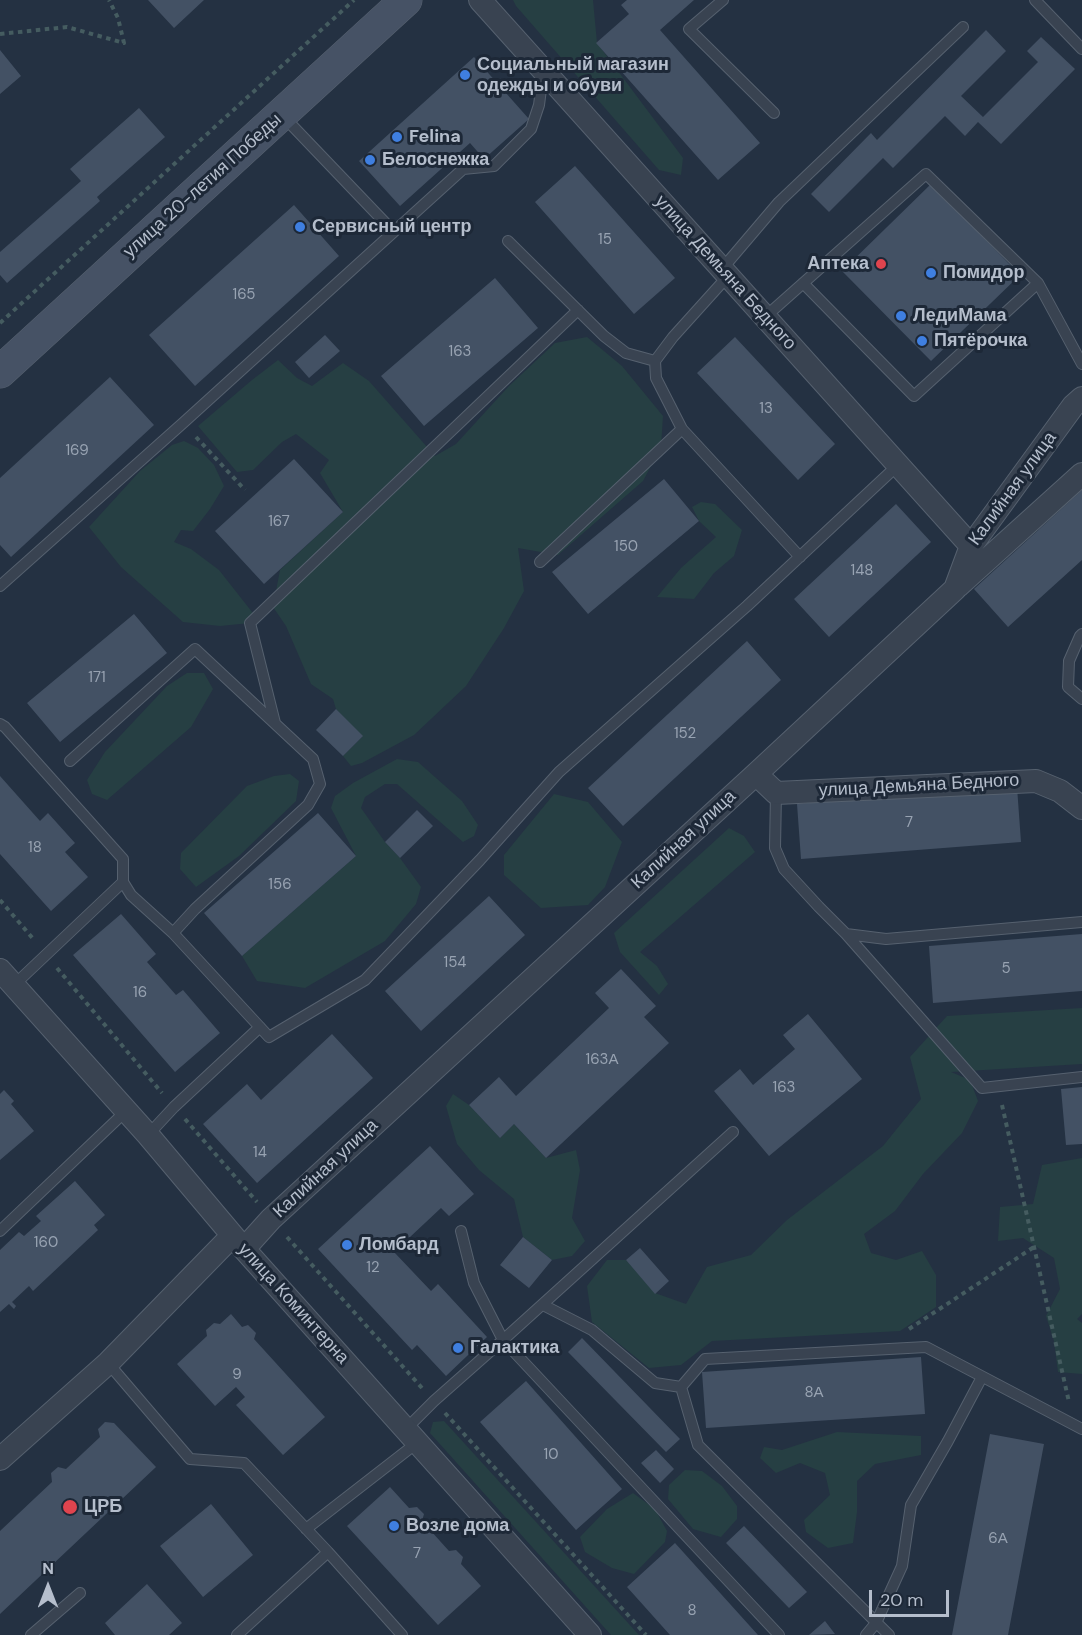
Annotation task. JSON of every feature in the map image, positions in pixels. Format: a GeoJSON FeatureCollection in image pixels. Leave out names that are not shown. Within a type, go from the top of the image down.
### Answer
{"type":"FeatureCollection","features":[{"type":"Feature","properties":{"kind":"main road","name":"улица 20-летия Победы"},"geometry":{"type":"LineString","coordinates":[[0,372],[406,0]]}},
{"type":"Feature","properties":{"kind":"street","name":"улица Демьяна Бедного"},"geometry":{"type":"LineString","coordinates":[[480,0],[970,546]]}},
{"type":"Feature","properties":{"kind":"street","name":"Калийная улица"},"geometry":{"type":"LineString","coordinates":[[0,1459],[108,1363],[238,1242],[272,1219],[955,589],[970,546],[1073,406],[1082,398]]}},
{"type":"Feature","properties":{"kind":"street"},"geometry":{"type":"LineString","coordinates":[[955,589],[1082,474]]}},
{"type":"Feature","properties":{"kind":"street"},"geometry":{"type":"LineString","coordinates":[[756,774],[776,793]]}},
{"type":"Feature","properties":{"kind":"street","name":"улица Демьяна Бедного"},"geometry":{"type":"LineString","coordinates":[[776,793],[1036,781],[1060,791],[1082,808]]}},
{"type":"Feature","properties":{"kind":"street","name":"улица Коминтерна"},"geometry":{"type":"LineString","coordinates":[[7,978],[148,1135],[238,1242],[590,1635]]}},
{"type":"Feature","properties":{"kind":"lane"},"geometry":{"type":"LineString","coordinates":[[723,0],[689,29],[774,113]]}},
{"type":"Feature","properties":{"kind":"lane"},"geometry":{"type":"LineString","coordinates":[[1035,0],[1082,49]]}},
{"type":"Feature","properties":{"kind":"lane"},"geometry":{"type":"LineString","coordinates":[[800,557],[682,429],[656,378],[655,361],[779,202],[963,27]]}},
{"type":"Feature","properties":{"kind":"lane"},"geometry":{"type":"LineString","coordinates":[[0,586],[463,169],[494,166],[531,129],[539,105],[543,70]]}},
{"type":"Feature","properties":{"kind":"lane"},"geometry":{"type":"LineString","coordinates":[[281,114],[393,231]]}},
{"type":"Feature","properties":{"kind":"lane"},"geometry":{"type":"LineString","coordinates":[[765,317],[927,174],[1038,282],[1082,364]]}},
{"type":"Feature","properties":{"kind":"lane"},"geometry":{"type":"LineString","coordinates":[[508,242],[604,336],[626,353],[655,361]]}},
{"type":"Feature","properties":{"kind":"lane"},"geometry":{"type":"LineString","coordinates":[[803,283],[914,396],[1038,282]]}},
{"type":"Feature","properties":{"kind":"lane"},"geometry":{"type":"LineString","coordinates":[[275,723],[250,623],[578,310]]}},
{"type":"Feature","properties":{"kind":"lane"},"geometry":{"type":"LineString","coordinates":[[540,562],[682,429]]}},
{"type":"Feature","properties":{"kind":"lane"},"geometry":{"type":"LineString","coordinates":[[0,724],[123,859],[123,882],[131,895],[173,933],[269,1036],[365,980],[480,860],[559,772],[747,606],[898,465]]}},
{"type":"Feature","properties":{"kind":"lane"},"geometry":{"type":"LineString","coordinates":[[1082,634],[1069,661],[1068,687],[1082,699]]}},
{"type":"Feature","properties":{"kind":"lane"},"geometry":{"type":"LineString","coordinates":[[70,761],[195,649],[313,759],[320,784],[308,804],[195,909],[173,933]]}},
{"type":"Feature","properties":{"kind":"lane"},"geometry":{"type":"LineString","coordinates":[[776,793],[775,848],[784,869],[846,934],[982,1088],[1082,1077]]}},
{"type":"Feature","properties":{"kind":"lane"},"geometry":{"type":"LineString","coordinates":[[7,978],[46,954],[123,882]]}},
{"type":"Feature","properties":{"kind":"lane"},"geometry":{"type":"LineString","coordinates":[[846,934],[886,939],[1082,922]]}},
{"type":"Feature","properties":{"kind":"lane"},"geometry":{"type":"LineString","coordinates":[[148,1135],[174,1107],[260,1027]]}},
{"type":"Feature","properties":{"kind":"lane"},"geometry":{"type":"LineString","coordinates":[[0,1231],[126,1112]]}},
{"type":"Feature","properties":{"kind":"lane"},"geometry":{"type":"LineString","coordinates":[[306,1529],[412,1435],[434,1401],[733,1132]]}},
{"type":"Feature","properties":{"kind":"lane"},"geometry":{"type":"LineString","coordinates":[[461,1231],[474,1283],[503,1340],[779,1635]]}},
{"type":"Feature","properties":{"kind":"lane"},"geometry":{"type":"LineString","coordinates":[[543,1305],[592,1330],[655,1383],[681,1387]]}},
{"type":"Feature","properties":{"kind":"lane"},"geometry":{"type":"LineString","coordinates":[[681,1387],[705,1359],[926,1347],[1078,1427]]}},
{"type":"Feature","properties":{"kind":"lane"},"geometry":{"type":"LineString","coordinates":[[108,1363],[190,1459],[244,1463],[402,1635]]}},
{"type":"Feature","properties":{"kind":"lane"},"geometry":{"type":"LineString","coordinates":[[866,1635],[876,1623],[902,1566],[911,1504],[982,1377]]}},
{"type":"Feature","properties":{"kind":"lane"},"geometry":{"type":"LineString","coordinates":[[681,1387],[698,1445],[889,1635]]}},
{"type":"Feature","properties":{"kind":"lane"},"geometry":{"type":"LineString","coordinates":[[237,1635],[328,1552]]}},
{"type":"Feature","properties":{"kind":"lane"},"geometry":{"type":"LineString","coordinates":[[31,1635],[80,1593]]}},
{"type":"Feature","properties":{"kind":"path"},"geometry":{"type":"LineString","coordinates":[[0,34],[67,27],[124,43],[118,18],[109,0]]}},
{"type":"Feature","properties":{"kind":"path"},"geometry":{"type":"LineString","coordinates":[[0,323],[354,0]]}},
{"type":"Feature","properties":{"kind":"path"},"geometry":{"type":"LineString","coordinates":[[183,423],[245,490]]}},
{"type":"Feature","properties":{"kind":"path"},"geometry":{"type":"LineString","coordinates":[[0,900],[174,1107],[272,1219],[646,1635]]}},
{"type":"Feature","properties":{"kind":"path"},"geometry":{"type":"LineString","coordinates":[[997,1086],[1078,1427]]}},
{"type":"Feature","properties":{"kind":"path"},"geometry":{"type":"LineString","coordinates":[[878,1349],[1034,1247]]}},
{"type":"Feature","properties":{"kind":"green space"},"geometry":{"type":"Polygon","coordinates":[[[513,0],[593,0],[597,43],[683,158],[681,175],[659,170],[513,0]]]}},
{"type":"Feature","properties":{"kind":"green space"},"geometry":{"type":"Polygon","coordinates":[[[587,337],[622,366],[663,416],[661,447],[643,481],[558,555],[518,548],[524,591],[504,628],[466,686],[414,735],[362,763],[351,766],[343,756],[362,737],[336,709],[333,699],[311,684],[286,626],[273,607],[280,570],[343,512],[320,473],[329,460],[296,434],[282,442],[253,470],[237,472],[198,426],[278,360],[297,378],[312,386],[343,363],[369,381],[435,456],[456,444],[509,386],[555,343],[587,337]]]}},
{"type":"Feature","properties":{"kind":"green space"},"geometry":{"type":"Polygon","coordinates":[[[184,441],[198,448],[214,465],[224,486],[193,531],[181,530],[174,542],[191,549],[219,570],[256,617],[250,623],[220,626],[183,622],[121,567],[89,527],[140,471],[172,445],[184,441]]]}},
{"type":"Feature","properties":{"kind":"green space"},"geometry":{"type":"Polygon","coordinates":[[[701,502],[715,504],[742,530],[734,556],[714,573],[694,599],[657,597],[681,568],[716,537],[699,521],[692,507],[701,502]]]}},
{"type":"Feature","properties":{"kind":"green space"},"geometry":{"type":"Polygon","coordinates":[[[187,673],[204,673],[213,689],[191,727],[107,800],[92,794],[87,780],[105,752],[167,686],[187,673]]]}},
{"type":"Feature","properties":{"kind":"green space"},"geometry":{"type":"Polygon","coordinates":[[[397,759],[418,762],[462,801],[478,825],[474,836],[463,842],[397,784],[385,784],[365,797],[361,808],[421,887],[416,904],[385,941],[305,988],[257,981],[242,956],[356,856],[331,808],[335,796],[353,783],[397,759]]]}},
{"type":"Feature","properties":{"kind":"green space"},"geometry":{"type":"Polygon","coordinates":[[[290,774],[299,781],[296,801],[239,856],[196,887],[180,869],[181,853],[247,786],[274,776],[290,774]]]}},
{"type":"Feature","properties":{"kind":"green space"},"geometry":{"type":"Polygon","coordinates":[[[554,794],[588,802],[622,842],[605,887],[588,905],[541,908],[504,875],[504,855],[554,794]]]}},
{"type":"Feature","properties":{"kind":"green space"},"geometry":{"type":"Polygon","coordinates":[[[729,828],[744,836],[755,852],[640,952],[657,966],[668,984],[659,995],[620,952],[614,933],[729,828]]]}},
{"type":"Feature","properties":{"kind":"green space"},"geometry":{"type":"Polygon","coordinates":[[[1082,1008],[1082,1064],[951,1072],[970,1080],[978,1101],[962,1133],[923,1174],[895,1211],[864,1234],[871,1253],[896,1260],[922,1251],[936,1275],[936,1307],[900,1331],[712,1341],[681,1365],[649,1368],[592,1322],[587,1286],[607,1260],[626,1260],[655,1293],[686,1304],[707,1267],[751,1255],[787,1220],[883,1146],[921,1099],[910,1057],[947,1016],[1082,1008]]]}},
{"type":"Feature","properties":{"kind":"green space"},"geometry":{"type":"Polygon","coordinates":[[[453,1094],[469,1105],[500,1138],[514,1124],[546,1158],[576,1150],[580,1170],[572,1218],[585,1241],[572,1256],[552,1260],[523,1237],[514,1199],[479,1170],[457,1144],[446,1106],[453,1094]]]}},
{"type":"Feature","properties":{"kind":"green space"},"geometry":{"type":"Polygon","coordinates":[[[1082,1158],[1082,1314],[1077,1319],[1082,1323],[1082,1374],[1058,1372],[1054,1341],[1046,1316],[1060,1289],[1054,1258],[1023,1238],[998,1241],[1000,1207],[1033,1204],[1042,1165],[1082,1158]]]}},
{"type":"Feature","properties":{"kind":"green space"},"geometry":{"type":"Polygon","coordinates":[[[444,1421],[639,1635],[611,1635],[430,1433],[433,1422],[444,1421]]]}},
{"type":"Feature","properties":{"kind":"green space"},"geometry":{"type":"Polygon","coordinates":[[[837,1432],[921,1436],[921,1455],[875,1464],[857,1481],[857,1512],[853,1543],[828,1548],[806,1532],[804,1520],[830,1495],[825,1473],[800,1463],[776,1473],[760,1458],[764,1447],[782,1450],[837,1432]]]}},
{"type":"Feature","properties":{"kind":"green space"},"geometry":{"type":"Polygon","coordinates":[[[685,1470],[702,1471],[722,1486],[737,1506],[737,1519],[721,1537],[693,1529],[668,1499],[669,1485],[685,1470]]]}},
{"type":"Feature","properties":{"kind":"green space"},"geometry":{"type":"Polygon","coordinates":[[[633,1493],[655,1509],[667,1531],[665,1542],[634,1574],[612,1568],[585,1552],[580,1537],[607,1509],[633,1493]]]}},
{"type":"Feature","properties":{"kind":"building"},"geometry":{"type":"Polygon","coordinates":[[[148,0],[204,0],[174,28],[148,0]]]}},
{"type":"Feature","properties":{"kind":"building"},"geometry":{"type":"Polygon","coordinates":[[[627,0],[694,0],[660,30],[760,143],[718,180],[596,43],[629,14],[621,5],[627,0]]]}},
{"type":"Feature","properties":{"kind":"building"},"geometry":{"type":"Polygon","coordinates":[[[986,30],[1006,51],[961,96],[983,117],[1038,62],[1027,51],[1041,37],[1075,69],[1001,144],[978,122],[965,136],[945,116],[893,168],[883,158],[829,212],[811,194],[871,133],[877,140],[986,30]]]}},
{"type":"Feature","properties":{"kind":"building"},"geometry":{"type":"Polygon","coordinates":[[[0,50],[21,76],[0,94],[0,50]]]}},
{"type":"Feature","properties":{"kind":"building"},"geometry":{"type":"Polygon","coordinates":[[[474,57],[529,119],[484,159],[470,143],[400,206],[359,161],[474,57]]]}},
{"type":"Feature","properties":{"kind":"building"},"geometry":{"type":"Polygon","coordinates":[[[139,108],[165,137],[97,197],[100,201],[7,283],[0,275],[0,252],[81,181],[70,169],[139,108]]]}},
{"type":"Feature","properties":{"kind":"building"},"geometry":{"type":"Polygon","coordinates":[[[575,166],[675,278],[634,314],[535,202],[575,166]]]}},
{"type":"Feature","properties":{"kind":"building","name":"Помидор"},"geometry":{"type":"Polygon","coordinates":[[[931,184],[1020,275],[931,361],[842,271],[931,184]]]}},
{"type":"Feature","properties":{"kind":"building"},"geometry":{"type":"Polygon","coordinates":[[[294,205],[339,256],[195,386],[149,335],[294,205]]]}},
{"type":"Feature","properties":{"kind":"building"},"geometry":{"type":"Polygon","coordinates":[[[495,278],[538,328],[424,426],[381,376],[495,278]]]}},
{"type":"Feature","properties":{"kind":"building"},"geometry":{"type":"Polygon","coordinates":[[[325,335],[340,351],[309,378],[295,362],[325,335]]]}},
{"type":"Feature","properties":{"kind":"building"},"geometry":{"type":"Polygon","coordinates":[[[735,337],[835,444],[798,480],[697,373],[735,337]]]}},
{"type":"Feature","properties":{"kind":"building"},"geometry":{"type":"Polygon","coordinates":[[[110,377],[154,425],[11,557],[0,545],[0,478],[110,377]]]}},
{"type":"Feature","properties":{"kind":"building"},"geometry":{"type":"Polygon","coordinates":[[[294,459],[343,512],[264,584],[215,531],[294,459]]]}},
{"type":"Feature","properties":{"kind":"building"},"geometry":{"type":"Polygon","coordinates":[[[664,479],[699,521],[588,614],[552,572],[664,479]]]}},
{"type":"Feature","properties":{"kind":"building"},"geometry":{"type":"Polygon","coordinates":[[[1082,490],[1082,560],[1008,627],[974,589],[1082,490]]]}},
{"type":"Feature","properties":{"kind":"building"},"geometry":{"type":"Polygon","coordinates":[[[896,504],[931,542],[829,637],[794,599],[896,504]]]}},
{"type":"Feature","properties":{"kind":"building"},"geometry":{"type":"Polygon","coordinates":[[[134,614],[167,653],[60,742],[27,703],[134,614]]]}},
{"type":"Feature","properties":{"kind":"building"},"geometry":{"type":"Polygon","coordinates":[[[747,641],[781,680],[623,826],[588,788],[747,641]]]}},
{"type":"Feature","properties":{"kind":"building"},"geometry":{"type":"Polygon","coordinates":[[[336,709],[363,736],[343,756],[316,730],[336,709]]]}},
{"type":"Feature","properties":{"kind":"building"},"geometry":{"type":"Polygon","coordinates":[[[0,776],[40,821],[48,813],[75,843],[65,852],[88,877],[51,911],[0,854],[0,776]]]}},
{"type":"Feature","properties":{"kind":"building"},"geometry":{"type":"Polygon","coordinates":[[[1017,787],[1021,842],[801,859],[797,804],[1017,787]]]}},
{"type":"Feature","properties":{"kind":"building"},"geometry":{"type":"Polygon","coordinates":[[[417,810],[433,826],[400,858],[385,842],[417,810]]]}},
{"type":"Feature","properties":{"kind":"building"},"geometry":{"type":"Polygon","coordinates":[[[318,813],[356,856],[242,956],[204,913],[318,813]]]}},
{"type":"Feature","properties":{"kind":"building"},"geometry":{"type":"Polygon","coordinates":[[[489,896],[525,935],[421,1031],[385,991],[489,896]]]}},
{"type":"Feature","properties":{"kind":"building"},"geometry":{"type":"Polygon","coordinates":[[[121,914],[156,954],[147,962],[176,995],[183,990],[220,1033],[175,1072],[73,955],[121,914]]]}},
{"type":"Feature","properties":{"kind":"building"},"geometry":{"type":"Polygon","coordinates":[[[1082,934],[1082,991],[933,1003],[929,946],[1082,934]]]}},
{"type":"Feature","properties":{"kind":"building"},"geometry":{"type":"Polygon","coordinates":[[[621,969],[656,1006],[644,1017],[669,1043],[546,1158],[514,1124],[500,1138],[469,1105],[499,1077],[516,1096],[609,1008],[595,993],[621,969]]]}},
{"type":"Feature","properties":{"kind":"building"},"geometry":{"type":"Polygon","coordinates":[[[808,1014],[862,1079],[769,1156],[714,1091],[740,1069],[753,1085],[795,1049],[783,1035],[808,1014]]]}},
{"type":"Feature","properties":{"kind":"building"},"geometry":{"type":"Polygon","coordinates":[[[332,1034],[373,1078],[257,1183],[203,1124],[247,1084],[261,1100],[332,1034]]]}},
{"type":"Feature","properties":{"kind":"building"},"geometry":{"type":"Polygon","coordinates":[[[1082,1087],[1082,1144],[1066,1145],[1061,1089],[1082,1087]]]}},
{"type":"Feature","properties":{"kind":"building"},"geometry":{"type":"Polygon","coordinates":[[[4,1090],[14,1101],[11,1104],[34,1131],[0,1160],[0,1094],[4,1090]]]}},
{"type":"Feature","properties":{"kind":"building"},"geometry":{"type":"Polygon","coordinates":[[[430,1146],[474,1194],[449,1216],[441,1208],[394,1252],[431,1291],[438,1284],[487,1337],[446,1376],[417,1345],[412,1350],[318,1249],[430,1146]]]}},
{"type":"Feature","properties":{"kind":"building"},"geometry":{"type":"Polygon","coordinates":[[[75,1181],[105,1215],[94,1225],[98,1230],[33,1291],[29,1286],[12,1302],[16,1306],[14,1309],[9,1304],[0,1312],[0,1250],[19,1232],[24,1236],[41,1221],[36,1216],[75,1181]]]}},
{"type":"Feature","properties":{"kind":"building"},"geometry":{"type":"Polygon","coordinates":[[[523,1237],[552,1260],[529,1288],[500,1265],[523,1237]]]}},
{"type":"Feature","properties":{"kind":"building"},"geometry":{"type":"Polygon","coordinates":[[[640,1248],[669,1281],[655,1294],[626,1260],[640,1248]]]}},
{"type":"Feature","properties":{"kind":"building"},"geometry":{"type":"Polygon","coordinates":[[[231,1314],[242,1327],[248,1325],[256,1333],[254,1339],[325,1417],[283,1455],[236,1405],[245,1397],[236,1387],[215,1406],[177,1364],[207,1336],[206,1330],[214,1323],[220,1324],[231,1314]]]}},
{"type":"Feature","properties":{"kind":"building"},"geometry":{"type":"Polygon","coordinates":[[[582,1338],[680,1439],[666,1452],[568,1352],[582,1338]]]}},
{"type":"Feature","properties":{"kind":"building"},"geometry":{"type":"Polygon","coordinates":[[[921,1357],[925,1414],[706,1428],[702,1372],[921,1357]]]}},
{"type":"Feature","properties":{"kind":"building"},"geometry":{"type":"Polygon","coordinates":[[[526,1381],[622,1489],[576,1530],[480,1422],[526,1381]]]}},
{"type":"Feature","properties":{"kind":"building","name":"ЦРБ"},"geometry":{"type":"Polygon","coordinates":[[[105,1422],[114,1423],[156,1467],[0,1614],[0,1531],[52,1482],[51,1473],[58,1467],[66,1469],[100,1437],[98,1429],[105,1422]]]}},
{"type":"Feature","properties":{"kind":"building"},"geometry":{"type":"Polygon","coordinates":[[[990,1434],[1044,1444],[1008,1635],[952,1635],[990,1434]]]}},
{"type":"Feature","properties":{"kind":"building"},"geometry":{"type":"Polygon","coordinates":[[[656,1450],[674,1469],[660,1483],[641,1463],[656,1450]]]}},
{"type":"Feature","properties":{"kind":"building"},"geometry":{"type":"Polygon","coordinates":[[[390,1487],[409,1508],[417,1507],[424,1514],[422,1521],[449,1551],[456,1550],[463,1557],[461,1564],[481,1586],[438,1625],[347,1526],[390,1487]]]}},
{"type":"Feature","properties":{"kind":"building"},"geometry":{"type":"Polygon","coordinates":[[[211,1504],[253,1555],[203,1597],[160,1546],[211,1504]]]}},
{"type":"Feature","properties":{"kind":"building"},"geometry":{"type":"Polygon","coordinates":[[[744,1526],[807,1592],[789,1608],[726,1543],[744,1526]]]}},
{"type":"Feature","properties":{"kind":"building"},"geometry":{"type":"Polygon","coordinates":[[[675,1543],[758,1635],[670,1635],[627,1587],[675,1543]]]}},
{"type":"Feature","properties":{"kind":"building"},"geometry":{"type":"Polygon","coordinates":[[[147,1584],[182,1623],[169,1635],[115,1635],[105,1623],[147,1584]]]}},
{"type":"Feature","properties":{"kind":"building"},"geometry":{"type":"Polygon","coordinates":[[[825,1621],[835,1634],[809,1635],[825,1621]]]}},
{"type":"Feature","properties":{"kind":"place","name":"Социальный магазин одежды и обуви"},"geometry":{"type":"Point","coordinates":[465,75]}},
{"type":"Feature","properties":{"kind":"place","name":"Felina"},"geometry":{"type":"Point","coordinates":[397,137]}},
{"type":"Feature","properties":{"kind":"place","name":"Белоснежка"},"geometry":{"type":"Point","coordinates":[370,160]}},
{"type":"Feature","properties":{"kind":"place","name":"Сервисный центр"},"geometry":{"type":"Point","coordinates":[300,227]}},
{"type":"Feature","properties":{"kind":"place","name":"Аптека"},"geometry":{"type":"Point","coordinates":[881,264]}},
{"type":"Feature","properties":{"kind":"place","name":"Помидор"},"geometry":{"type":"Point","coordinates":[931,273]}},
{"type":"Feature","properties":{"kind":"place","name":"ЛедиМама"},"geometry":{"type":"Point","coordinates":[901,316]}},
{"type":"Feature","properties":{"kind":"place","name":"Пятёрочка"},"geometry":{"type":"Point","coordinates":[922,341]}},
{"type":"Feature","properties":{"kind":"place","name":"Ломбард"},"geometry":{"type":"Point","coordinates":[347,1245]}},
{"type":"Feature","properties":{"kind":"place","name":"Галактика"},"geometry":{"type":"Point","coordinates":[458,1348]}},
{"type":"Feature","properties":{"kind":"place","name":"ЦРБ"},"geometry":{"type":"Point","coordinates":[70,1507]}},
{"type":"Feature","properties":{"kind":"place","name":"Возле дома"},"geometry":{"type":"Point","coordinates":[394,1526]}}]}
